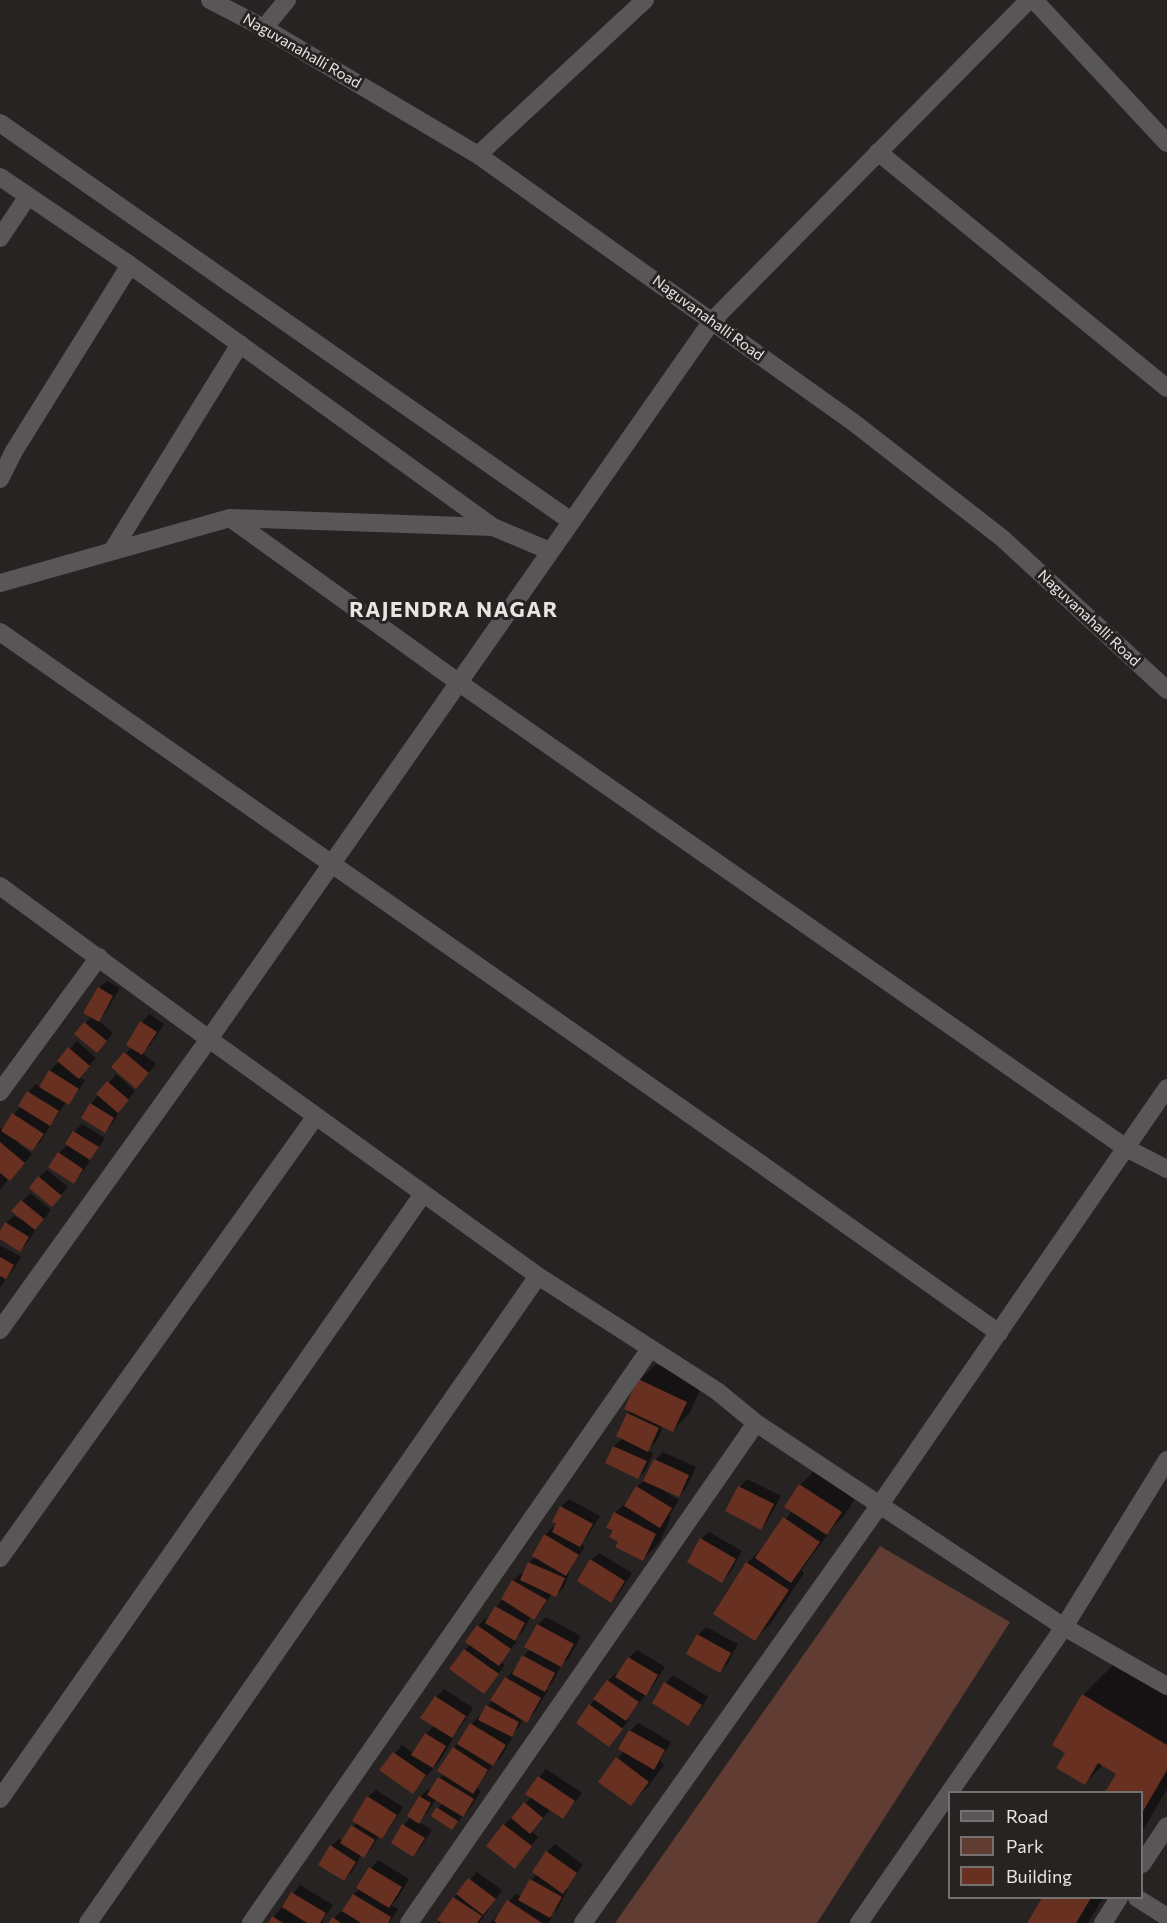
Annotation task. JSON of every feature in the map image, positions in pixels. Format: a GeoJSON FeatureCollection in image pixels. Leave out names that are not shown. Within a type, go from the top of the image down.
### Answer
{"type":"FeatureCollection","features":[{"type":"Feature","properties":{"kind":"street","name":"Naguvanahalli Road"},"geometry":{"type":"LineString","coordinates":[[210,0],[264,28],[478,155],[853,422],[1002,538],[1167,690]]}},
{"type":"Feature","properties":{"kind":"street"},"geometry":{"type":"LineString","coordinates":[[264,28],[288,0]]}},
{"type":"Feature","properties":{"kind":"street"},"geometry":{"type":"LineString","coordinates":[[478,155],[645,0]]}},
{"type":"Feature","properties":{"kind":"street"},"geometry":{"type":"LineString","coordinates":[[0,1330],[209,1039],[712,321],[1029,0]]}},
{"type":"Feature","properties":{"kind":"street"},"geometry":{"type":"LineString","coordinates":[[1034,0],[1167,143]]}},
{"type":"Feature","properties":{"kind":"street"},"geometry":{"type":"LineString","coordinates":[[0,123],[571,521]]}},
{"type":"Feature","properties":{"kind":"street"},"geometry":{"type":"LineString","coordinates":[[878,152],[1167,388]]}},
{"type":"Feature","properties":{"kind":"street"},"geometry":{"type":"LineString","coordinates":[[0,177],[130,265],[493,527],[550,551]]}},
{"type":"Feature","properties":{"kind":"street"},"geometry":{"type":"LineString","coordinates":[[0,238],[28,196]]}},
{"type":"Feature","properties":{"kind":"street"},"geometry":{"type":"LineString","coordinates":[[0,479],[14,451],[130,265]]}},
{"type":"Feature","properties":{"kind":"street"},"geometry":{"type":"LineString","coordinates":[[112,551],[240,344]]}},
{"type":"Feature","properties":{"kind":"street"},"geometry":{"type":"LineString","coordinates":[[0,583],[230,518],[493,527]]}},
{"type":"Feature","properties":{"kind":"street"},"geometry":{"type":"LineString","coordinates":[[230,518],[458,682],[1126,1148],[1167,1170]]}},
{"type":"Feature","properties":{"kind":"street"},"geometry":{"type":"LineString","coordinates":[[0,632],[751,1156],[999,1333]]}},
{"type":"Feature","properties":{"kind":"street"},"geometry":{"type":"LineString","coordinates":[[0,886],[538,1276],[717,1391],[756,1423],[1064,1627],[1167,1686]]}},
{"type":"Feature","properties":{"kind":"street"},"geometry":{"type":"LineString","coordinates":[[0,1092],[99,957]]}},
{"type":"Feature","properties":{"kind":"street"},"geometry":{"type":"LineString","coordinates":[[583,1923],[879,1506],[1167,1088]]}},
{"type":"Feature","properties":{"kind":"street"},"geometry":{"type":"LineString","coordinates":[[0,1558],[316,1116]]}},
{"type":"Feature","properties":{"kind":"street"},"geometry":{"type":"LineString","coordinates":[[0,1799],[423,1194]]}},
{"type":"Feature","properties":{"kind":"street"},"geometry":{"type":"LineString","coordinates":[[88,1923],[538,1276]]}},
{"type":"Feature","properties":{"kind":"street"},"geometry":{"type":"LineString","coordinates":[[251,1923],[650,1349]]}},
{"type":"Feature","properties":{"kind":"street"},"geometry":{"type":"LineString","coordinates":[[409,1923],[756,1423]]}},
{"type":"Feature","properties":{"kind":"street"},"geometry":{"type":"LineString","coordinates":[[950,1791],[1064,1627],[1167,1460]]}},
{"type":"Feature","properties":{"kind":"street"},"geometry":{"type":"LineString","coordinates":[[859,1923],[948,1794]]}},
{"type":"Feature","properties":{"kind":"street"},"geometry":{"type":"LineString","coordinates":[[1143,1862],[1167,1826]]}},
{"type":"Feature","properties":{"kind":"street"},"geometry":{"type":"LineString","coordinates":[[1103,1923],[1118,1899]]}},
{"type":"Feature","properties":{"kind":"street"},"geometry":{"type":"LineString","coordinates":[[1139,1899],[1167,1917]]}},
{"type":"Feature","properties":{"kind":"green space"},"geometry":{"type":"Polygon","coordinates":[[[880,1546],[1010,1622],[817,1923],[615,1923],[880,1546]]]}},
{"type":"Feature","properties":{"kind":"building"},"geometry":{"type":"Polygon","coordinates":[[[98,987],[113,996],[99,1022],[83,1013],[98,987]]]}},
{"type":"Feature","properties":{"kind":"building"},"geometry":{"type":"Polygon","coordinates":[[[140,1021],[157,1032],[142,1055],[126,1045],[140,1021]]]}},
{"type":"Feature","properties":{"kind":"building"},"geometry":{"type":"Polygon","coordinates":[[[84,1022],[107,1041],[97,1053],[74,1034],[84,1022]]]}},
{"type":"Feature","properties":{"kind":"building"},"geometry":{"type":"Polygon","coordinates":[[[68,1047],[90,1066],[79,1079],[57,1061],[68,1047]]]}},
{"type":"Feature","properties":{"kind":"building"},"geometry":{"type":"Polygon","coordinates":[[[124,1052],[149,1073],[136,1089],[111,1067],[124,1052]]]}},
{"type":"Feature","properties":{"kind":"building"},"geometry":{"type":"Polygon","coordinates":[[[49,1070],[79,1089],[69,1105],[39,1087],[49,1070]]]}},
{"type":"Feature","properties":{"kind":"building"},"geometry":{"type":"Polygon","coordinates":[[[107,1081],[129,1100],[118,1113],[96,1094],[107,1081]]]}},
{"type":"Feature","properties":{"kind":"building"},"geometry":{"type":"Polygon","coordinates":[[[27,1091],[59,1111],[50,1126],[18,1106],[27,1091]]]}},
{"type":"Feature","properties":{"kind":"building"},"geometry":{"type":"Polygon","coordinates":[[[90,1103],[114,1118],[105,1133],[81,1118],[90,1103]]]}},
{"type":"Feature","properties":{"kind":"building"},"geometry":{"type":"Polygon","coordinates":[[[12,1113],[44,1134],[32,1151],[1,1131],[12,1113]]]}},
{"type":"Feature","properties":{"kind":"building"},"geometry":{"type":"Polygon","coordinates":[[[73,1131],[99,1147],[90,1160],[65,1144],[73,1131]]]}},
{"type":"Feature","properties":{"kind":"building"},"geometry":{"type":"Polygon","coordinates":[[[0,1142],[25,1163],[10,1181],[0,1173],[0,1142]]]}},
{"type":"Feature","properties":{"kind":"building"},"geometry":{"type":"Polygon","coordinates":[[[58,1152],[83,1169],[74,1184],[48,1167],[58,1152]]]}},
{"type":"Feature","properties":{"kind":"building"},"geometry":{"type":"Polygon","coordinates":[[[38,1176],[62,1196],[52,1207],[29,1188],[38,1176]]]}},
{"type":"Feature","properties":{"kind":"building"},"geometry":{"type":"Polygon","coordinates":[[[21,1200],[44,1219],[35,1230],[11,1211],[21,1200]]]}},
{"type":"Feature","properties":{"kind":"building"},"geometry":{"type":"Polygon","coordinates":[[[5,1222],[29,1237],[20,1252],[0,1239],[0,1231],[5,1222]]]}},
{"type":"Feature","properties":{"kind":"building"},"geometry":{"type":"Polygon","coordinates":[[[0,1257],[14,1265],[6,1279],[0,1276],[0,1257]]]}},
{"type":"Feature","properties":{"kind":"building"},"geometry":{"type":"Polygon","coordinates":[[[638,1379],[687,1402],[673,1432],[624,1409],[638,1379]]]}},
{"type":"Feature","properties":{"kind":"building"},"geometry":{"type":"Polygon","coordinates":[[[627,1413],[659,1428],[648,1452],[616,1436],[627,1413]]]}},
{"type":"Feature","properties":{"kind":"building"},"geometry":{"type":"Polygon","coordinates":[[[613,1446],[647,1461],[638,1479],[605,1463],[613,1446]]]}},
{"type":"Feature","properties":{"kind":"building"},"geometry":{"type":"Polygon","coordinates":[[[654,1459],[689,1475],[679,1497],[643,1481],[654,1459]]]}},
{"type":"Feature","properties":{"kind":"building"},"geometry":{"type":"Polygon","coordinates":[[[799,1484],[842,1512],[827,1535],[784,1507],[799,1484]]]}},
{"type":"Feature","properties":{"kind":"building"},"geometry":{"type":"Polygon","coordinates":[[[636,1486],[672,1508],[660,1528],[624,1506],[636,1486]]]}},
{"type":"Feature","properties":{"kind":"building"},"geometry":{"type":"Polygon","coordinates":[[[738,1486],[774,1504],[761,1530],[725,1511],[738,1486]]]}},
{"type":"Feature","properties":{"kind":"building"},"geometry":{"type":"Polygon","coordinates":[[[560,1506],[593,1524],[580,1547],[552,1532],[556,1524],[552,1522],[560,1506]]]}},
{"type":"Feature","properties":{"kind":"building"},"geometry":{"type":"Polygon","coordinates":[[[614,1512],[656,1534],[643,1561],[615,1547],[618,1542],[609,1537],[613,1530],[606,1528],[614,1512]]]}},
{"type":"Feature","properties":{"kind":"building"},"geometry":{"type":"Polygon","coordinates":[[[783,1517],[820,1542],[791,1583],[755,1558],[783,1517]]]}},
{"type":"Feature","properties":{"kind":"building"},"geometry":{"type":"Polygon","coordinates":[[[544,1534],[579,1555],[566,1576],[532,1556],[544,1534]]]}},
{"type":"Feature","properties":{"kind":"building"},"geometry":{"type":"Polygon","coordinates":[[[700,1538],[736,1559],[722,1583],[687,1562],[700,1538]]]}},
{"type":"Feature","properties":{"kind":"building"},"geometry":{"type":"Polygon","coordinates":[[[590,1559],[625,1581],[611,1603],[577,1581],[590,1559]]]}},
{"type":"Feature","properties":{"kind":"building"},"geometry":{"type":"Polygon","coordinates":[[[528,1562],[565,1578],[556,1597],[520,1580],[528,1562]]]}},
{"type":"Feature","properties":{"kind":"building"},"geometry":{"type":"Polygon","coordinates":[[[746,1562],[789,1590],[755,1641],[713,1614],[746,1562]]]}},
{"type":"Feature","properties":{"kind":"building"},"geometry":{"type":"Polygon","coordinates":[[[512,1580],[547,1600],[534,1620],[501,1599],[512,1580]]]}},
{"type":"Feature","properties":{"kind":"building"},"geometry":{"type":"Polygon","coordinates":[[[495,1606],[525,1623],[515,1641],[485,1623],[495,1606]]]}},
{"type":"Feature","properties":{"kind":"building"},"geometry":{"type":"Polygon","coordinates":[[[537,1624],[574,1644],[561,1667],[524,1647],[537,1624]]]}},
{"type":"Feature","properties":{"kind":"building"},"geometry":{"type":"Polygon","coordinates":[[[477,1625],[511,1649],[499,1666],[465,1642],[477,1625]]]}},
{"type":"Feature","properties":{"kind":"building"},"geometry":{"type":"Polygon","coordinates":[[[697,1634],[731,1653],[720,1673],[686,1654],[697,1634]]]}},
{"type":"Feature","properties":{"kind":"building"},"geometry":{"type":"Polygon","coordinates":[[[464,1649],[499,1674],[484,1694],[449,1669],[464,1649]]]}},
{"type":"Feature","properties":{"kind":"building"},"geometry":{"type":"Polygon","coordinates":[[[522,1655],[555,1673],[545,1692],[512,1674],[522,1655]]]}},
{"type":"Feature","properties":{"kind":"building"},"geometry":{"type":"Polygon","coordinates":[[[628,1657],[658,1675],[646,1696],[615,1677],[628,1657]]]}},
{"type":"Feature","properties":{"kind":"building"},"geometry":{"type":"Polygon","coordinates":[[[505,1677],[541,1698],[527,1723],[490,1700],[505,1677]]]}},
{"type":"Feature","properties":{"kind":"building"},"geometry":{"type":"Polygon","coordinates":[[[607,1680],[639,1702],[626,1721],[593,1699],[607,1680]]]}},
{"type":"Feature","properties":{"kind":"building"},"geometry":{"type":"Polygon","coordinates":[[[664,1682],[702,1705],[688,1726],[652,1703],[664,1682]]]}},
{"type":"Feature","properties":{"kind":"building"},"geometry":{"type":"Polygon","coordinates":[[[1082,1694],[1167,1745],[1167,1770],[1143,1811],[1143,1791],[1106,1791],[1116,1774],[1098,1763],[1085,1785],[1056,1768],[1065,1753],[1052,1745],[1082,1694]]]}},
{"type":"Feature","properties":{"kind":"building"},"geometry":{"type":"Polygon","coordinates":[[[435,1696],[466,1716],[452,1738],[420,1718],[435,1696]]]}},
{"type":"Feature","properties":{"kind":"building"},"geometry":{"type":"Polygon","coordinates":[[[589,1704],[623,1729],[609,1747],[576,1723],[589,1704]]]}},
{"type":"Feature","properties":{"kind":"building"},"geometry":{"type":"Polygon","coordinates":[[[486,1705],[519,1722],[512,1737],[478,1720],[486,1705]]]}},
{"type":"Feature","properties":{"kind":"building"},"geometry":{"type":"Polygon","coordinates":[[[470,1723],[506,1745],[493,1766],[457,1744],[470,1723]]]}},
{"type":"Feature","properties":{"kind":"building"},"geometry":{"type":"Polygon","coordinates":[[[629,1730],[665,1750],[654,1770],[618,1749],[629,1730]]]}},
{"type":"Feature","properties":{"kind":"building"},"geometry":{"type":"Polygon","coordinates":[[[425,1733],[446,1746],[433,1768],[411,1755],[425,1733]]]}},
{"type":"Feature","properties":{"kind":"building"},"geometry":{"type":"Polygon","coordinates":[[[453,1747],[488,1770],[473,1794],[437,1771],[453,1747]]]}},
{"type":"Feature","properties":{"kind":"building"},"geometry":{"type":"Polygon","coordinates":[[[393,1752],[426,1775],[413,1794],[379,1770],[393,1752]]]}},
{"type":"Feature","properties":{"kind":"building"},"geometry":{"type":"Polygon","coordinates":[[[616,1757],[649,1782],[631,1806],[598,1782],[616,1757]]]}},
{"type":"Feature","properties":{"kind":"building"},"geometry":{"type":"Polygon","coordinates":[[[538,1776],[575,1801],[563,1819],[525,1794],[538,1776]]]}},
{"type":"Feature","properties":{"kind":"building"},"geometry":{"type":"Polygon","coordinates":[[[438,1777],[474,1799],[463,1817],[427,1795],[438,1777]]]}},
{"type":"Feature","properties":{"kind":"building"},"geometry":{"type":"Polygon","coordinates":[[[367,1796],[397,1815],[382,1839],[352,1821],[367,1796]]]}},
{"type":"Feature","properties":{"kind":"building"},"geometry":{"type":"Polygon","coordinates":[[[419,1796],[431,1803],[419,1824],[407,1816],[419,1796]]]}},
{"type":"Feature","properties":{"kind":"building"},"geometry":{"type":"Polygon","coordinates":[[[524,1802],[543,1818],[530,1834],[511,1818],[524,1802]]]}},
{"type":"Feature","properties":{"kind":"building"},"geometry":{"type":"Polygon","coordinates":[[[436,1807],[458,1821],[452,1830],[431,1816],[436,1807]]]}},
{"type":"Feature","properties":{"kind":"building"},"geometry":{"type":"Polygon","coordinates":[[[402,1824],[425,1838],[413,1857],[391,1843],[402,1824]]]}},
{"type":"Feature","properties":{"kind":"building"},"geometry":{"type":"Polygon","coordinates":[[[503,1824],[532,1846],[515,1869],[486,1846],[503,1824]]]}},
{"type":"Feature","properties":{"kind":"building"},"geometry":{"type":"Polygon","coordinates":[[[351,1825],[375,1840],[364,1858],[340,1843],[351,1825]]]}},
{"type":"Feature","properties":{"kind":"building"},"geometry":{"type":"Polygon","coordinates":[[[330,1845],[356,1862],[344,1881],[318,1865],[330,1845]]]}},
{"type":"Feature","properties":{"kind":"building"},"geometry":{"type":"Polygon","coordinates":[[[546,1851],[577,1873],[563,1894],[532,1872],[546,1851]]]}},
{"type":"Feature","properties":{"kind":"building"},"geometry":{"type":"Polygon","coordinates":[[[369,1867],[402,1887],[389,1908],[356,1888],[369,1867]]]}},
{"type":"Feature","properties":{"kind":"building"},"geometry":{"type":"Polygon","coordinates":[[[468,1878],[496,1899],[483,1915],[456,1894],[468,1878]]]}},
{"type":"Feature","properties":{"kind":"building"},"geometry":{"type":"Polygon","coordinates":[[[530,1879],[562,1897],[550,1918],[518,1900],[530,1879]]]}},
{"type":"Feature","properties":{"kind":"building"},"geometry":{"type":"Polygon","coordinates":[[[291,1892],[326,1913],[320,1923],[307,1923],[282,1907],[291,1892]]]}},
{"type":"Feature","properties":{"kind":"building"},"geometry":{"type":"Polygon","coordinates":[[[353,1894],[391,1917],[388,1923],[361,1923],[342,1911],[353,1894]]]}},
{"type":"Feature","properties":{"kind":"building"},"geometry":{"type":"Polygon","coordinates":[[[453,1897],[482,1916],[477,1923],[442,1923],[437,1920],[453,1897]]]}},
{"type":"Feature","properties":{"kind":"building"},"geometry":{"type":"Polygon","coordinates":[[[1041,1899],[1090,1899],[1076,1923],[1027,1923],[1041,1899]]]}},
{"type":"Feature","properties":{"kind":"building"},"geometry":{"type":"Polygon","coordinates":[[[507,1900],[542,1923],[497,1923],[494,1921],[507,1900]]]}},
{"type":"Feature","properties":{"kind":"building"},"geometry":{"type":"Polygon","coordinates":[[[272,1916],[283,1923],[268,1923],[272,1916]]]}},
{"type":"Feature","properties":{"kind":"building"},"geometry":{"type":"Polygon","coordinates":[[[332,1917],[341,1923],[329,1923],[332,1917]]]}},
{"type":"Feature","properties":{"kind":"district","name":"RAJENDRA NAGAR"},"geometry":{"type":"Point","coordinates":[454,610]}}]}
